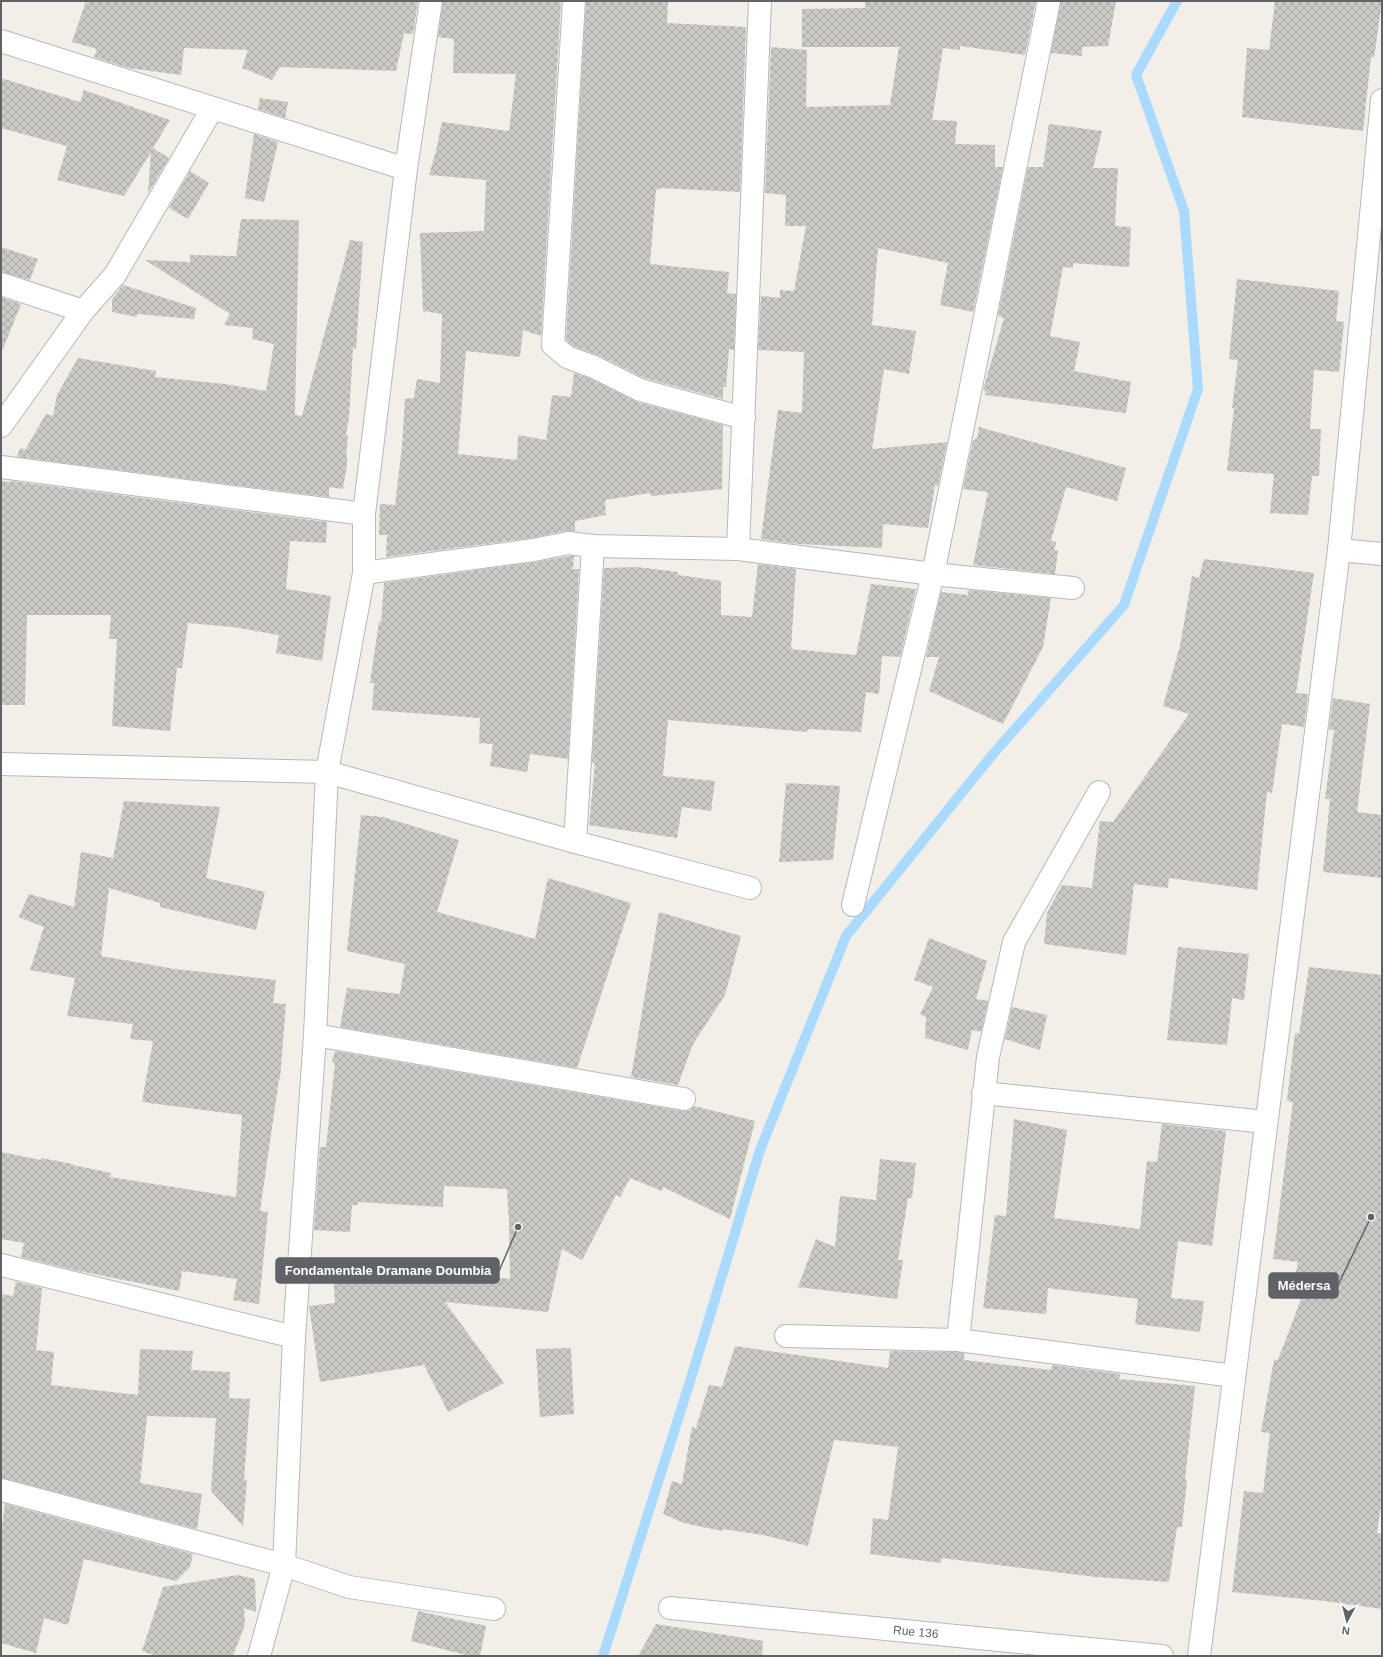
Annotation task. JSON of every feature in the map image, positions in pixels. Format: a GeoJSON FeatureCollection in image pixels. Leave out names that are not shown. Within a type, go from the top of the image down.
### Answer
{"type":"FeatureCollection","features":[{"type":"Feature","properties":{"kind":"street"},"geometry":{"type":"LineString","coordinates":[[259,1656],[284,1565],[294,1337],[315,1035],[327,772],[364,573],[364,514],[406,169],[431,1]]}},
{"type":"Feature","properties":{"kind":"street"},"geometry":{"type":"LineString","coordinates":[[574,1],[553,345],[567,357],[594,367],[640,390],[744,418]]}},
{"type":"Feature","properties":{"kind":"street"},"geometry":{"type":"LineString","coordinates":[[738,549],[760,1]]}},
{"type":"Feature","properties":{"kind":"street"},"geometry":{"type":"LineString","coordinates":[[853,905],[933,574],[1049,1]]}},
{"type":"Feature","properties":{"kind":"street"},"geometry":{"type":"LineString","coordinates":[[1,41],[212,109],[406,169]]}},
{"type":"Feature","properties":{"kind":"street"},"geometry":{"type":"LineString","coordinates":[[1198,1656],[1339,550],[1382,100]]}},
{"type":"Feature","properties":{"kind":"street"},"geometry":{"type":"LineString","coordinates":[[1,426],[83,311],[116,275],[212,109]]}},
{"type":"Feature","properties":{"kind":"street"},"geometry":{"type":"LineString","coordinates":[[1,284],[83,311]]}},
{"type":"Feature","properties":{"kind":"street"},"geometry":{"type":"LineString","coordinates":[[1,466],[364,514]]}},
{"type":"Feature","properties":{"kind":"street"},"geometry":{"type":"LineString","coordinates":[[364,573],[534,550],[568,543],[593,546],[738,549],[933,574],[1073,588]]}},
{"type":"Feature","properties":{"kind":"street"},"geometry":{"type":"LineString","coordinates":[[575,842],[593,546]]}},
{"type":"Feature","properties":{"kind":"street"},"geometry":{"type":"LineString","coordinates":[[1339,550],[1382,554]]}},
{"type":"Feature","properties":{"kind":"street"},"geometry":{"type":"LineString","coordinates":[[1,764],[327,772],[575,842],[750,888]]}},
{"type":"Feature","properties":{"kind":"street"},"geometry":{"type":"LineString","coordinates":[[958,1340],[988,1057],[1014,942],[1099,792]]}},
{"type":"Feature","properties":{"kind":"street"},"geometry":{"type":"LineString","coordinates":[[315,1035],[684,1099]]}},
{"type":"Feature","properties":{"kind":"street"},"geometry":{"type":"LineString","coordinates":[[983,1093],[1266,1122]]}},
{"type":"Feature","properties":{"kind":"street"},"geometry":{"type":"LineString","coordinates":[[1,1265],[294,1337]]}},
{"type":"Feature","properties":{"kind":"street"},"geometry":{"type":"LineString","coordinates":[[786,1336],[958,1340],[1234,1376]]}},
{"type":"Feature","properties":{"kind":"street"},"geometry":{"type":"LineString","coordinates":[[1,1490],[284,1565],[349,1588],[494,1609]]}},
{"type":"Feature","properties":{"kind":"street","name":"Rue 136"},"geometry":{"type":"LineString","coordinates":[[670,1608],[1162,1656]]}},
{"type":"Feature","properties":{"kind":"building"},"geometry":{"type":"Polygon","coordinates":[[[86,1],[418,1],[413,34],[404,33],[396,71],[280,67],[272,80],[242,68],[248,50],[184,48],[181,75],[128,68],[94,57],[97,49],[72,42],[86,1]]]}},
{"type":"Feature","properties":{"kind":"building"},"geometry":{"type":"Polygon","coordinates":[[[443,1],[561,1],[541,336],[523,330],[520,357],[466,351],[458,454],[517,460],[518,435],[546,440],[552,395],[571,397],[574,373],[589,378],[637,402],[723,425],[722,489],[651,496],[650,493],[605,500],[606,515],[575,521],[575,531],[565,531],[532,538],[386,557],[387,535],[379,535],[380,504],[395,505],[402,446],[405,399],[414,398],[417,379],[440,383],[442,314],[423,311],[420,233],[484,231],[486,180],[429,175],[442,122],[509,131],[516,74],[453,73],[454,39],[438,37],[443,1]]]}},
{"type":"Feature","properties":{"kind":"building"},"geometry":{"type":"Polygon","coordinates":[[[586,1],[668,1],[667,23],[746,27],[740,192],[656,189],[650,264],[729,272],[727,293],[736,294],[734,350],[729,349],[726,387],[723,387],[723,399],[644,378],[600,356],[573,346],[566,340],[586,1]]]}},
{"type":"Feature","properties":{"kind":"building"},"geometry":{"type":"Polygon","coordinates":[[[865,1],[1036,1],[1025,55],[960,46],[960,50],[943,48],[932,120],[957,121],[955,144],[995,145],[995,167],[1003,167],[973,312],[940,305],[948,263],[878,248],[872,325],[916,331],[909,374],[884,369],[872,449],[947,442],[938,486],[935,485],[928,528],[883,524],[882,548],[798,544],[761,539],[778,410],[802,413],[804,352],[758,350],[761,296],[780,298],[780,290],[794,291],[806,226],[785,226],[786,195],[765,193],[771,47],[807,50],[806,107],[890,105],[899,47],[802,47],[802,9],[865,8],[865,1]]]}},
{"type":"Feature","properties":{"kind":"building"},"geometry":{"type":"Polygon","coordinates":[[[1061,1],[1116,1],[1108,46],[1082,47],[1082,56],[1051,53],[1061,1]]]}},
{"type":"Feature","properties":{"kind":"building"},"geometry":{"type":"Polygon","coordinates":[[[1275,1],[1382,1],[1374,58],[1371,57],[1363,131],[1242,117],[1247,48],[1269,50],[1275,1]]]}},
{"type":"Feature","properties":{"kind":"building"},"geometry":{"type":"Polygon","coordinates":[[[1,78],[80,102],[84,90],[170,120],[153,148],[169,158],[148,193],[151,152],[124,196],[57,180],[67,146],[1,128],[1,78]]]}},
{"type":"Feature","properties":{"kind":"building"},"geometry":{"type":"Polygon","coordinates":[[[260,98],[288,102],[285,118],[258,109],[260,98]]]}},
{"type":"Feature","properties":{"kind":"building"},"geometry":{"type":"Polygon","coordinates":[[[1049,124],[1102,131],[1093,168],[1118,168],[1115,226],[1131,227],[1129,267],[1073,263],[1073,268],[1063,267],[1050,336],[1080,342],[1074,371],[1131,382],[1126,413],[985,395],[986,391],[983,390],[1004,318],[998,316],[1028,167],[1043,167],[1049,124]]]}},
{"type":"Feature","properties":{"kind":"building"},"geometry":{"type":"Polygon","coordinates":[[[254,134],[278,142],[264,202],[245,198],[254,134]]]}},
{"type":"Feature","properties":{"kind":"building"},"geometry":{"type":"Polygon","coordinates":[[[190,171],[209,183],[188,219],[169,208],[190,171]]]}},
{"type":"Feature","properties":{"kind":"building"},"geometry":{"type":"Polygon","coordinates":[[[241,219],[299,220],[295,415],[302,416],[350,240],[363,242],[356,349],[353,348],[349,417],[346,435],[348,436],[346,457],[347,465],[343,489],[329,487],[329,497],[17,457],[20,448],[25,450],[46,414],[53,416],[57,395],[78,358],[156,371],[155,377],[225,384],[266,391],[274,344],[252,339],[253,328],[224,325],[230,314],[145,260],[190,262],[190,255],[236,256],[241,219]]]}},
{"type":"Feature","properties":{"kind":"building"},"geometry":{"type":"Polygon","coordinates":[[[1,247],[38,259],[30,280],[1,272],[1,247]]]}},
{"type":"Feature","properties":{"kind":"building"},"geometry":{"type":"Polygon","coordinates":[[[1237,279],[1339,291],[1336,321],[1344,322],[1339,372],[1314,370],[1310,429],[1321,429],[1319,476],[1312,476],[1308,515],[1270,513],[1274,474],[1227,471],[1234,408],[1232,408],[1238,360],[1229,359],[1237,279]]]}},
{"type":"Feature","properties":{"kind":"building"},"geometry":{"type":"Polygon","coordinates":[[[123,285],[196,308],[194,319],[137,314],[137,317],[112,312],[112,299],[123,285]]]}},
{"type":"Feature","properties":{"kind":"building"},"geometry":{"type":"Polygon","coordinates":[[[1,297],[21,304],[3,349],[1,349],[1,297]]]}},
{"type":"Feature","properties":{"kind":"building"},"geometry":{"type":"Polygon","coordinates":[[[979,427],[1126,468],[1117,501],[1066,487],[1051,541],[1056,542],[1054,550],[1058,551],[1055,574],[973,565],[988,492],[963,489],[973,440],[977,439],[979,427]]]}},
{"type":"Feature","properties":{"kind":"building"},"geometry":{"type":"Polygon","coordinates":[[[1,481],[11,481],[327,522],[326,543],[290,541],[286,589],[331,596],[322,661],[276,653],[279,635],[233,627],[188,623],[182,668],[177,668],[170,731],[112,726],[117,639],[109,639],[111,615],[27,615],[25,705],[1,705],[1,481]]]}},
{"type":"Feature","properties":{"kind":"building"},"geometry":{"type":"Polygon","coordinates":[[[574,556],[573,569],[579,569],[568,759],[530,754],[527,772],[490,766],[493,744],[479,743],[480,718],[372,710],[374,683],[370,683],[379,622],[381,622],[384,583],[574,556]]]}},
{"type":"Feature","properties":{"kind":"building"},"geometry":{"type":"Polygon","coordinates":[[[1204,559],[1314,573],[1296,693],[1308,694],[1304,727],[1282,724],[1272,793],[1267,792],[1257,890],[1169,878],[1168,888],[1134,884],[1126,955],[1044,944],[1047,913],[1062,885],[1092,888],[1100,821],[1113,822],[1189,714],[1163,706],[1180,646],[1192,576],[1199,578],[1204,559]]]}},
{"type":"Feature","properties":{"kind":"building"},"geometry":{"type":"Polygon","coordinates":[[[758,564],[796,569],[791,649],[856,655],[871,584],[916,589],[900,657],[882,656],[879,694],[866,692],[861,732],[808,729],[807,732],[668,720],[663,776],[715,781],[711,811],[682,807],[677,838],[589,825],[595,763],[592,763],[604,568],[637,567],[678,572],[678,575],[721,581],[721,615],[752,617],[758,564]]]}},
{"type":"Feature","properties":{"kind":"building"},"geometry":{"type":"Polygon","coordinates":[[[969,590],[1051,598],[1043,647],[1003,724],[929,691],[939,657],[926,657],[941,592],[968,595],[969,590]]]}},
{"type":"Feature","properties":{"kind":"building"},"geometry":{"type":"Polygon","coordinates":[[[1333,698],[1370,704],[1357,812],[1382,815],[1382,878],[1323,872],[1330,799],[1325,799],[1334,730],[1329,730],[1333,698]]]}},
{"type":"Feature","properties":{"kind":"building"},"geometry":{"type":"Polygon","coordinates":[[[786,783],[840,786],[833,860],[779,862],[786,783]]]}},
{"type":"Feature","properties":{"kind":"building"},"geometry":{"type":"Polygon","coordinates":[[[124,801],[220,807],[206,878],[265,892],[256,930],[160,907],[160,903],[109,888],[101,956],[175,969],[276,980],[273,1003],[286,1004],[280,1079],[260,1211],[268,1212],[259,1304],[233,1300],[237,1279],[182,1271],[179,1291],[74,1270],[21,1257],[24,1243],[1,1239],[1,1152],[41,1160],[41,1158],[73,1164],[111,1173],[110,1177],[236,1197],[242,1115],[142,1102],[153,1041],[130,1039],[133,1024],[67,1016],[75,978],[30,970],[44,927],[19,917],[29,894],[74,907],[81,852],[113,858],[124,801]]]}},
{"type":"Feature","properties":{"kind":"building"},"geometry":{"type":"Polygon","coordinates":[[[361,815],[383,817],[459,840],[437,912],[535,939],[548,878],[631,903],[577,1068],[340,1027],[347,988],[400,994],[405,964],[347,951],[361,815]]]}},
{"type":"Feature","properties":{"kind":"building"},"geometry":{"type":"Polygon","coordinates":[[[659,912],[741,936],[725,995],[693,1044],[678,1085],[631,1077],[659,912]]]}},
{"type":"Feature","properties":{"kind":"building"},"geometry":{"type":"Polygon","coordinates":[[[929,938],[987,961],[976,999],[988,1001],[981,1032],[972,1030],[968,1050],[925,1038],[926,1017],[920,1014],[933,987],[914,980],[929,938]]]}},
{"type":"Feature","properties":{"kind":"building"},"geometry":{"type":"Polygon","coordinates":[[[1178,947],[1249,954],[1244,1000],[1232,998],[1227,1045],[1167,1040],[1178,947]]]}},
{"type":"Feature","properties":{"kind":"building"},"geometry":{"type":"Polygon","coordinates":[[[1309,967],[1382,975],[1382,1499],[1377,1533],[1382,1534],[1382,1609],[1324,1601],[1232,1592],[1244,1491],[1263,1493],[1270,1433],[1261,1432],[1274,1360],[1278,1360],[1301,1299],[1291,1298],[1298,1262],[1273,1259],[1293,1102],[1287,1101],[1295,1033],[1299,1034],[1309,967]]]}},
{"type":"Feature","properties":{"kind":"building"},"geometry":{"type":"Polygon","coordinates":[[[1012,1007],[1047,1015],[1040,1050],[1005,1039],[1012,1007]]]}},
{"type":"Feature","properties":{"kind":"building"},"geometry":{"type":"Polygon","coordinates":[[[335,1051],[682,1111],[689,1111],[694,1106],[755,1121],[730,1219],[663,1187],[662,1191],[630,1178],[620,1197],[616,1195],[582,1260],[562,1249],[548,1312],[445,1302],[504,1383],[448,1412],[424,1365],[320,1382],[309,1306],[335,1303],[333,1274],[410,1269],[510,1279],[507,1189],[444,1186],[443,1207],[358,1202],[357,1205],[352,1205],[350,1232],[314,1230],[320,1147],[326,1147],[335,1063],[332,1062],[335,1051]]]}},
{"type":"Feature","properties":{"kind":"building"},"geometry":{"type":"Polygon","coordinates":[[[1014,1119],[1067,1130],[1054,1218],[1140,1229],[1147,1161],[1157,1162],[1162,1124],[1226,1131],[1212,1246],[1178,1241],[1171,1298],[1204,1301],[1200,1332],[1135,1324],[1138,1299],[1048,1288],[1046,1314],[983,1308],[995,1215],[1006,1216],[1014,1119]]]}},
{"type":"Feature","properties":{"kind":"building"},"geometry":{"type":"Polygon","coordinates":[[[880,1159],[916,1163],[912,1198],[908,1198],[898,1260],[903,1260],[897,1299],[798,1287],[816,1239],[835,1247],[840,1196],[876,1200],[880,1159]]]}},
{"type":"Feature","properties":{"kind":"building"},"geometry":{"type":"Polygon","coordinates":[[[16,1282],[42,1288],[36,1350],[54,1352],[51,1385],[138,1395],[140,1349],[193,1351],[191,1370],[230,1372],[229,1398],[250,1399],[244,1479],[247,1480],[243,1526],[211,1491],[216,1418],[147,1416],[140,1483],[202,1494],[197,1529],[1,1478],[1,1294],[13,1296],[16,1282]]]}},
{"type":"Feature","properties":{"kind":"building"},"geometry":{"type":"Polygon","coordinates":[[[735,1346],[888,1368],[890,1351],[957,1352],[964,1353],[964,1360],[1051,1370],[1052,1365],[1120,1374],[1119,1379],[1195,1386],[1185,1480],[1187,1480],[1182,1527],[1177,1527],[1169,1582],[1096,1577],[942,1558],[941,1563],[870,1554],[873,1518],[888,1520],[898,1447],[834,1440],[808,1546],[763,1535],[723,1529],[722,1531],[684,1523],[663,1514],[672,1481],[682,1484],[692,1427],[696,1428],[709,1385],[722,1387],[735,1346]]]}},
{"type":"Feature","properties":{"kind":"building"},"geometry":{"type":"Polygon","coordinates":[[[571,1348],[574,1414],[540,1417],[536,1349],[571,1348]]]}},
{"type":"Feature","properties":{"kind":"building"},"geometry":{"type":"Polygon","coordinates":[[[5,1504],[193,1554],[190,1567],[176,1581],[84,1559],[68,1625],[44,1618],[36,1653],[1,1643],[1,1534],[5,1504]]]}},
{"type":"Feature","properties":{"kind":"building"},"geometry":{"type":"Polygon","coordinates":[[[238,1575],[255,1579],[256,1612],[244,1608],[245,1624],[233,1656],[157,1656],[142,1651],[163,1587],[238,1575]]]}},
{"type":"Feature","properties":{"kind":"building"},"geometry":{"type":"Polygon","coordinates":[[[418,1611],[486,1626],[480,1656],[470,1656],[411,1641],[418,1611]]]}},
{"type":"Feature","properties":{"kind":"building"},"geometry":{"type":"Polygon","coordinates":[[[656,1624],[763,1641],[762,1656],[638,1656],[656,1624]]]}},
{"type":"Feature","properties":{"kind":"waterway"},"geometry":{"type":"LineString","coordinates":[[603,1656],[692,1375],[760,1150],[846,936],[993,754],[1124,605],[1198,389],[1184,211],[1136,75],[1177,1]]}},
{"type":"Feature","properties":{"kind":"place","name":"Médersa"},"geometry":{"type":"Point","coordinates":[1371,1217]}},
{"type":"Feature","properties":{"kind":"place","name":"Fondamentale Dramane Doumbia"},"geometry":{"type":"Point","coordinates":[518,1227]}}]}
